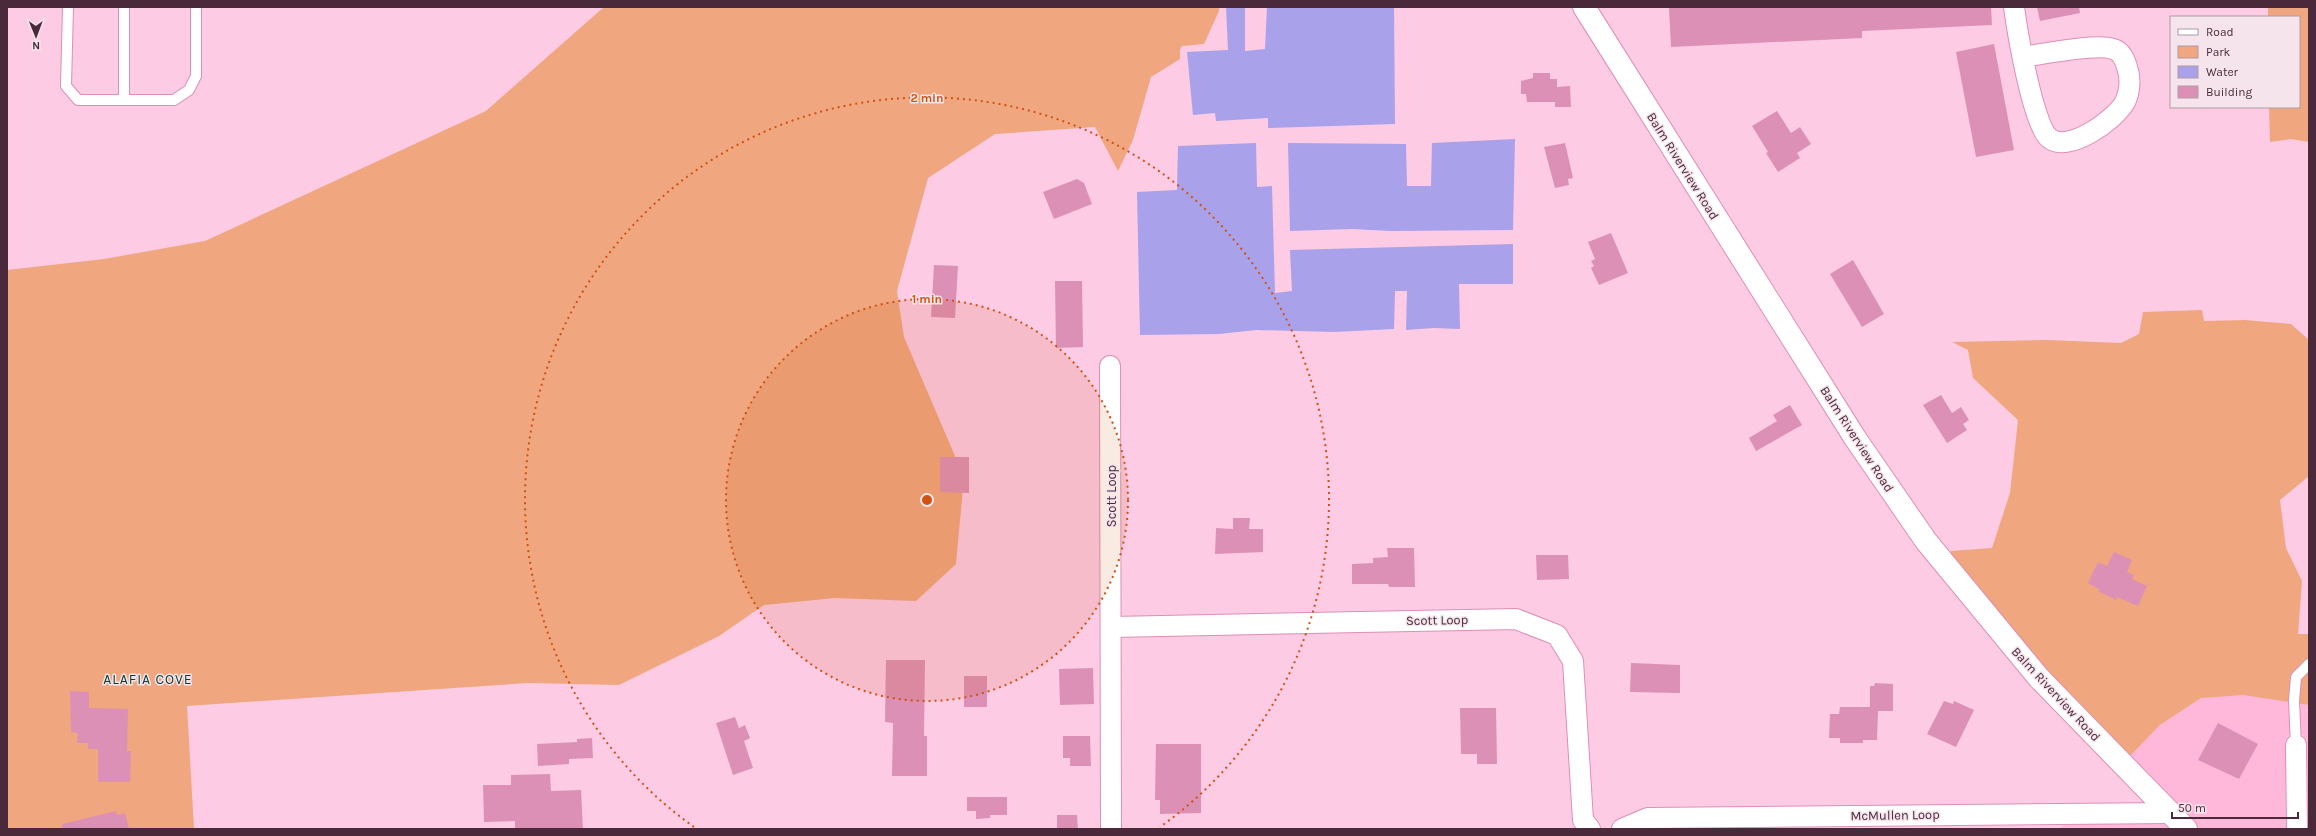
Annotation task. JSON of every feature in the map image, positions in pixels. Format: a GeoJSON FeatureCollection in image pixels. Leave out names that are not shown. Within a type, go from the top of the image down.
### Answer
{"type":"FeatureCollection","features":[{"type":"Feature","properties":{"kind":"main road","name":"Balm Riverview Road"},"geometry":{"type":"LineString","coordinates":[[1586,8],[1894,498],[1926,541],[2038,678],[2186,829]]}},
{"type":"Feature","properties":{"kind":"street"},"geometry":{"type":"LineString","coordinates":[[2014,7],[2023,57],[2040,122],[2048,137],[2055,141],[2078,140],[2111,118],[2125,103],[2129,90],[2128,70],[2122,55],[2114,49],[2098,46],[2023,57]]}},
{"type":"Feature","properties":{"kind":"street","name":"Scott Loop"},"geometry":{"type":"LineString","coordinates":[[1110,366],[1112,626],[1111,829]]}},
{"type":"Feature","properties":{"kind":"street","name":"Scott Loop"},"geometry":{"type":"LineString","coordinates":[[1112,626],[1516,619],[1557,635],[1573,660],[1583,820],[1590,829]]}},
{"type":"Feature","properties":{"kind":"street"},"geometry":{"type":"LineString","coordinates":[[2296,744],[2297,829]]}},
{"type":"Feature","properties":{"kind":"street","name":"McMullen Loop"},"geometry":{"type":"LineString","coordinates":[[1622,829],[1648,818],[2170,813]]}},
{"type":"Feature","properties":{"kind":"lane"},"geometry":{"type":"LineString","coordinates":[[68,7],[66,86],[78,100],[174,100],[189,90],[196,76],[196,7]]}},
{"type":"Feature","properties":{"kind":"lane"},"geometry":{"type":"LineString","coordinates":[[124,7],[124,100]]}},
{"type":"Feature","properties":{"kind":"lane"},"geometry":{"type":"LineString","coordinates":[[2296,744],[2294,701],[2296,677],[2309,664]]}},
{"type":"Feature","properties":{"kind":"shaded area"},"geometry":{"type":"Polygon","coordinates":[[[2243,694],[2309,705],[2309,829],[2306,829],[2304,735],[2287,735],[2288,829],[2199,829],[2179,809],[2179,803],[2174,803],[2129,757],[2160,725],[2201,698],[2243,694]]]}},
{"type":"Feature","properties":{"kind":"shaded area"},"geometry":{"type":"Polygon","coordinates":[[[2066,823],[2167,823],[2173,829],[2059,829],[2066,823]]]}},
{"type":"Feature","properties":{"kind":"green space"},"geometry":{"type":"Polygon","coordinates":[[[604,7],[1219,7],[1219,11],[1204,44],[1182,46],[1180,50],[1180,59],[1151,77],[1133,140],[1118,171],[1095,127],[995,134],[928,178],[897,291],[904,337],[964,477],[956,564],[916,601],[835,598],[764,605],[719,636],[619,685],[528,683],[187,706],[194,829],[7,829],[7,270],[104,259],[205,241],[486,111],[604,7]]]}},
{"type":"Feature","properties":{"kind":"green space"},"geometry":{"type":"Polygon","coordinates":[[[2268,7],[2309,7],[2309,142],[2291,139],[2270,142],[2269,108],[2300,108],[2300,16],[2268,16],[2268,7]]]}},
{"type":"Feature","properties":{"kind":"green space"},"geometry":{"type":"Polygon","coordinates":[[[2202,310],[2204,321],[2245,320],[2291,324],[2309,340],[2309,476],[2280,500],[2286,548],[2302,581],[2298,634],[2309,634],[2309,705],[2243,695],[2201,698],[2160,725],[2129,757],[2045,671],[1952,558],[1951,551],[1992,548],[2010,493],[2018,420],[1973,378],[1968,350],[1952,342],[2047,340],[2121,343],[2139,334],[2143,312],[2202,310]]]}},
{"type":"Feature","properties":{"kind":"water"},"geometry":{"type":"Polygon","coordinates":[[[1226,7],[1245,7],[1245,51],[1265,49],[1267,7],[1394,7],[1395,124],[1268,128],[1268,118],[1216,121],[1215,113],[1193,115],[1187,52],[1228,50],[1226,7]]]}},
{"type":"Feature","properties":{"kind":"water"},"geometry":{"type":"Polygon","coordinates":[[[1515,139],[1513,230],[1391,231],[1352,229],[1290,231],[1288,143],[1406,144],[1407,186],[1431,186],[1432,143],[1515,139]]]}},
{"type":"Feature","properties":{"kind":"water"},"geometry":{"type":"Polygon","coordinates":[[[1256,143],[1257,187],[1272,186],[1275,293],[1292,291],[1290,250],[1513,244],[1513,284],[1459,284],[1460,329],[1434,328],[1406,330],[1407,291],[1395,291],[1394,329],[1334,332],[1256,330],[1219,334],[1140,335],[1137,192],[1177,190],[1178,146],[1256,143]]]}},
{"type":"Feature","properties":{"kind":"building"},"geometry":{"type":"Polygon","coordinates":[[[1991,7],[1992,25],[1862,31],[1862,38],[1671,47],[1669,8],[1991,7]]]}},
{"type":"Feature","properties":{"kind":"building"},"geometry":{"type":"Polygon","coordinates":[[[2037,7],[2079,7],[2080,13],[2040,21],[2037,7]]]}},
{"type":"Feature","properties":{"kind":"building"},"geometry":{"type":"Polygon","coordinates":[[[1994,44],[2014,150],[1976,157],[1956,52],[1994,44]]]}},
{"type":"Feature","properties":{"kind":"building"},"geometry":{"type":"Polygon","coordinates":[[[1533,73],[1550,73],[1550,79],[1557,79],[1557,87],[1570,86],[1571,107],[1555,107],[1555,102],[1527,102],[1526,94],[1521,94],[1521,81],[1533,78],[1533,73]]]}},
{"type":"Feature","properties":{"kind":"building"},"geometry":{"type":"Polygon","coordinates":[[[1777,111],[1791,133],[1800,127],[1811,144],[1797,153],[1800,158],[1778,172],[1752,126],[1777,111]]]}},
{"type":"Feature","properties":{"kind":"building"},"geometry":{"type":"Polygon","coordinates":[[[1565,143],[1573,178],[1568,179],[1569,185],[1555,188],[1544,147],[1565,143]]]}},
{"type":"Feature","properties":{"kind":"building"},"geometry":{"type":"Polygon","coordinates":[[[1077,179],[1084,183],[1092,204],[1054,219],[1043,192],[1077,179]]]}},
{"type":"Feature","properties":{"kind":"building"},"geometry":{"type":"Polygon","coordinates":[[[1611,233],[1628,273],[1599,285],[1591,268],[1594,266],[1591,261],[1595,259],[1588,242],[1611,233]]]}},
{"type":"Feature","properties":{"kind":"building"},"geometry":{"type":"Polygon","coordinates":[[[1853,260],[1884,314],[1862,327],[1830,274],[1853,260]]]}},
{"type":"Feature","properties":{"kind":"building"},"geometry":{"type":"Polygon","coordinates":[[[934,265],[958,266],[955,318],[931,317],[934,265]]]}},
{"type":"Feature","properties":{"kind":"building"},"geometry":{"type":"Polygon","coordinates":[[[1055,281],[1082,281],[1083,347],[1056,348],[1055,281]]]}},
{"type":"Feature","properties":{"kind":"building"},"geometry":{"type":"Polygon","coordinates":[[[1941,395],[1952,413],[1961,407],[1969,420],[1963,424],[1967,430],[1947,443],[1923,405],[1941,395]]]}},
{"type":"Feature","properties":{"kind":"building"},"geometry":{"type":"Polygon","coordinates":[[[1790,405],[1802,425],[1756,451],[1749,438],[1777,421],[1773,415],[1790,405]]]}},
{"type":"Feature","properties":{"kind":"building"},"geometry":{"type":"Polygon","coordinates":[[[940,457],[969,457],[969,493],[940,492],[940,457]]]}},
{"type":"Feature","properties":{"kind":"building"},"geometry":{"type":"Polygon","coordinates":[[[1233,518],[1250,518],[1249,529],[1263,529],[1263,552],[1215,554],[1216,528],[1233,529],[1233,518]]]}},
{"type":"Feature","properties":{"kind":"building"},"geometry":{"type":"Polygon","coordinates":[[[1387,548],[1414,548],[1415,587],[1389,587],[1388,584],[1352,584],[1352,564],[1373,563],[1373,558],[1388,557],[1387,548]]]}},
{"type":"Feature","properties":{"kind":"building"},"geometry":{"type":"Polygon","coordinates":[[[2114,552],[2132,560],[2127,572],[2134,575],[2132,579],[2147,586],[2138,606],[2117,597],[2116,600],[2098,591],[2099,589],[2088,583],[2098,562],[2107,566],[2114,552]]]}},
{"type":"Feature","properties":{"kind":"building"},"geometry":{"type":"Polygon","coordinates":[[[1536,555],[1568,555],[1569,579],[1537,580],[1536,555]]]}},
{"type":"Feature","properties":{"kind":"building"},"geometry":{"type":"Polygon","coordinates":[[[886,660],[925,660],[924,736],[927,736],[927,776],[892,776],[893,723],[885,722],[886,660]]]}},
{"type":"Feature","properties":{"kind":"building"},"geometry":{"type":"Polygon","coordinates":[[[1631,663],[1680,665],[1680,693],[1630,692],[1631,663]]]}},
{"type":"Feature","properties":{"kind":"building"},"geometry":{"type":"Polygon","coordinates":[[[1093,668],[1094,704],[1060,705],[1059,669],[1093,668]]]}},
{"type":"Feature","properties":{"kind":"building"},"geometry":{"type":"Polygon","coordinates":[[[964,676],[987,676],[987,707],[964,707],[964,676]]]}},
{"type":"Feature","properties":{"kind":"building"},"geometry":{"type":"Polygon","coordinates":[[[1875,683],[1893,684],[1893,711],[1878,711],[1877,740],[1863,740],[1863,743],[1840,743],[1840,738],[1829,738],[1830,714],[1839,714],[1840,707],[1870,707],[1870,686],[1874,686],[1875,683]]]}},
{"type":"Feature","properties":{"kind":"building"},"geometry":{"type":"Polygon","coordinates":[[[70,691],[89,692],[89,708],[128,709],[127,751],[131,751],[130,782],[98,782],[98,749],[88,749],[88,743],[77,743],[78,733],[71,732],[70,691]]]}},
{"type":"Feature","properties":{"kind":"building"},"geometry":{"type":"Polygon","coordinates":[[[1944,701],[1953,704],[1954,701],[1974,710],[1956,747],[1927,734],[1944,701]]]}},
{"type":"Feature","properties":{"kind":"building"},"geometry":{"type":"Polygon","coordinates":[[[1460,708],[1496,708],[1497,764],[1477,764],[1477,754],[1461,754],[1460,708]]]}},
{"type":"Feature","properties":{"kind":"building"},"geometry":{"type":"Polygon","coordinates":[[[735,717],[739,728],[745,725],[750,738],[744,741],[753,768],[733,775],[716,723],[735,717]]]}},
{"type":"Feature","properties":{"kind":"building"},"geometry":{"type":"Polygon","coordinates":[[[2218,723],[2258,744],[2239,779],[2198,760],[2218,723]]]}},
{"type":"Feature","properties":{"kind":"building"},"geometry":{"type":"Polygon","coordinates":[[[1063,736],[1090,736],[1091,766],[1070,766],[1070,758],[1063,758],[1063,736]]]}},
{"type":"Feature","properties":{"kind":"building"},"geometry":{"type":"Polygon","coordinates":[[[592,738],[593,758],[569,759],[569,764],[538,766],[537,744],[577,742],[577,739],[592,738]]]}},
{"type":"Feature","properties":{"kind":"building"},"geometry":{"type":"Polygon","coordinates":[[[1156,744],[1201,744],[1201,813],[1160,814],[1160,800],[1155,800],[1156,744]]]}},
{"type":"Feature","properties":{"kind":"building"},"geometry":{"type":"Polygon","coordinates":[[[550,774],[551,791],[581,790],[583,829],[515,829],[515,821],[484,822],[483,785],[511,785],[511,775],[550,774]]]}},
{"type":"Feature","properties":{"kind":"building"},"geometry":{"type":"Polygon","coordinates":[[[967,797],[1007,797],[1007,815],[990,815],[990,818],[976,819],[976,811],[967,811],[967,797]]]}},
{"type":"Feature","properties":{"kind":"building"},"geometry":{"type":"Polygon","coordinates":[[[116,811],[117,815],[125,813],[129,829],[62,829],[62,824],[116,811]]]}},
{"type":"Feature","properties":{"kind":"building"},"geometry":{"type":"Polygon","coordinates":[[[1057,815],[1077,815],[1078,829],[1057,829],[1057,815]]]}},
{"type":"Feature","properties":{"kind":"district","name":"ALAFIA COVE"},"geometry":{"type":"Point","coordinates":[148,679]}}]}
